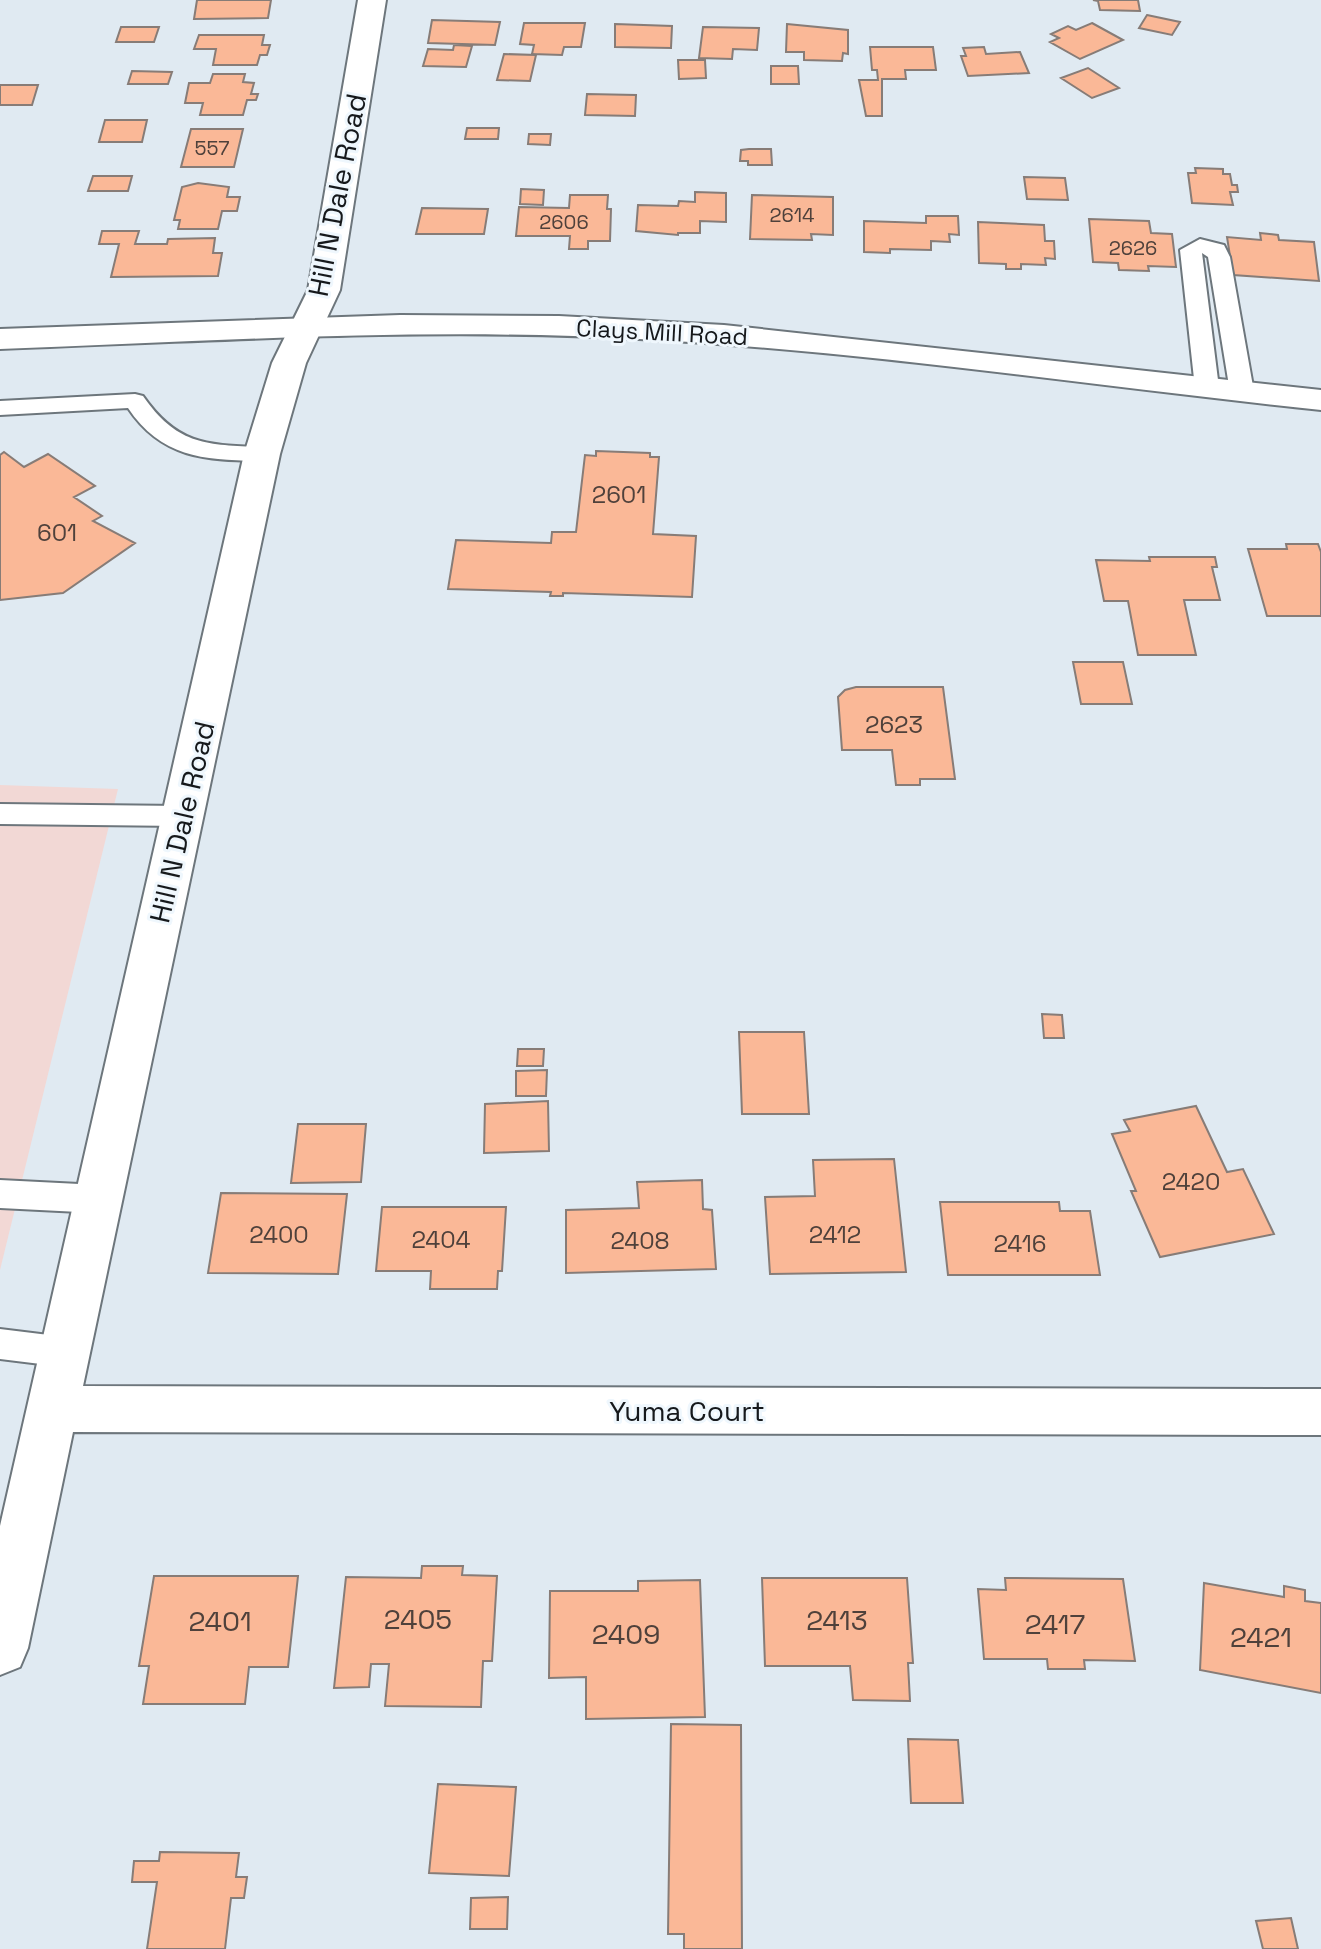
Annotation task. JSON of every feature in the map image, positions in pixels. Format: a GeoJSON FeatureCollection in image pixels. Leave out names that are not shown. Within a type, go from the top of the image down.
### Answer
{"type":"FeatureCollection","features":[{"type":"Feature","properties":{"kind":"street","name":"Hill N Dale Road"},"geometry":{"type":"LineString","coordinates":[[0,1648],[15,1518],[53,1409],[262,454],[285,373],[324,290],[372,0]]}},
{"type":"Feature","properties":{"kind":"street","name":"Clays Mill Road"},"geometry":{"type":"LineString","coordinates":[[0,339],[539,325],[639,329],[771,339],[1321,400]]}},
{"type":"Feature","properties":{"kind":"street","name":"Yuma Court"},"geometry":{"type":"LineString","coordinates":[[53,1409],[1321,1412]]}},
{"type":"Feature","properties":{"kind":"lane"},"geometry":{"type":"LineString","coordinates":[[1207,388],[1191,250],[1200,245],[1216,250],[1219,257],[1242,392]]}},
{"type":"Feature","properties":{"kind":"lane"},"geometry":{"type":"LineString","coordinates":[[0,408],[135,401],[147,423],[170,442],[208,452],[262,454]]}},
{"type":"Feature","properties":{"kind":"lane"},"geometry":{"type":"LineString","coordinates":[[0,814],[182,816]]}},
{"type":"Feature","properties":{"kind":"lane"},"geometry":{"type":"LineString","coordinates":[[0,1194],[99,1199]]}},
{"type":"Feature","properties":{"kind":"lane"},"geometry":{"type":"LineString","coordinates":[[0,1344],[65,1352]]}},
{"type":"Feature","properties":{"kind":"shaded area"},"geometry":{"type":"Polygon","coordinates":[[[0,785],[118,789],[0,1270],[0,785]]]}},
{"type":"Feature","properties":{"kind":"building"},"geometry":{"type":"Polygon","coordinates":[[[197,0],[271,0],[268,18],[194,19],[197,0]]]}},
{"type":"Feature","properties":{"kind":"building"},"geometry":{"type":"Polygon","coordinates":[[[1093,0],[1138,0],[1140,11],[1100,10],[1098,1],[1093,0]]]}},
{"type":"Feature","properties":{"kind":"building"},"geometry":{"type":"Polygon","coordinates":[[[1147,15],[1180,22],[1172,35],[1139,28],[1147,15]]]}},
{"type":"Feature","properties":{"kind":"building"},"geometry":{"type":"Polygon","coordinates":[[[432,20],[500,22],[495,45],[428,43],[432,20]]]}},
{"type":"Feature","properties":{"kind":"building"},"geometry":{"type":"Polygon","coordinates":[[[524,23],[585,23],[581,47],[564,47],[562,55],[532,54],[534,45],[520,44],[524,23]]]}},
{"type":"Feature","properties":{"kind":"building"},"geometry":{"type":"Polygon","coordinates":[[[1092,23],[1123,40],[1080,59],[1050,42],[1059,38],[1051,34],[1068,26],[1076,30],[1092,23]]]}},
{"type":"Feature","properties":{"kind":"building"},"geometry":{"type":"Polygon","coordinates":[[[615,24],[672,26],[671,48],[615,47],[615,24]]]}},
{"type":"Feature","properties":{"kind":"building"},"geometry":{"type":"Polygon","coordinates":[[[787,24],[848,30],[848,54],[843,53],[842,61],[804,60],[804,52],[786,52],[787,24]]]}},
{"type":"Feature","properties":{"kind":"building"},"geometry":{"type":"Polygon","coordinates":[[[121,27],[159,27],[154,42],[116,42],[121,27]]]}},
{"type":"Feature","properties":{"kind":"building"},"geometry":{"type":"Polygon","coordinates":[[[703,27],[759,28],[757,50],[733,49],[732,59],[699,58],[703,27]]]}},
{"type":"Feature","properties":{"kind":"building"},"geometry":{"type":"Polygon","coordinates":[[[199,35],[264,35],[262,45],[270,45],[267,55],[260,55],[257,65],[213,65],[216,49],[194,49],[199,35]]]}},
{"type":"Feature","properties":{"kind":"building"},"geometry":{"type":"Polygon","coordinates":[[[454,45],[472,46],[466,67],[423,66],[428,49],[453,50],[454,45]]]}},
{"type":"Feature","properties":{"kind":"building"},"geometry":{"type":"Polygon","coordinates":[[[870,47],[933,47],[936,70],[905,70],[906,79],[882,79],[882,116],[866,116],[859,80],[878,80],[877,70],[872,70],[870,47]]]}},
{"type":"Feature","properties":{"kind":"building"},"geometry":{"type":"Polygon","coordinates":[[[984,47],[986,54],[1020,52],[1029,73],[968,76],[961,56],[966,56],[963,48],[984,47]]]}},
{"type":"Feature","properties":{"kind":"building"},"geometry":{"type":"Polygon","coordinates":[[[504,54],[536,55],[530,81],[497,80],[504,54]]]}},
{"type":"Feature","properties":{"kind":"building"},"geometry":{"type":"Polygon","coordinates":[[[678,60],[705,60],[706,78],[679,79],[678,60]]]}},
{"type":"Feature","properties":{"kind":"building"},"geometry":{"type":"Polygon","coordinates":[[[771,66],[798,66],[799,84],[771,84],[771,66]]]}},
{"type":"Feature","properties":{"kind":"building"},"geometry":{"type":"Polygon","coordinates":[[[1088,68],[1119,88],[1092,98],[1061,78],[1088,68]]]}},
{"type":"Feature","properties":{"kind":"building"},"geometry":{"type":"Polygon","coordinates":[[[132,71],[172,72],[168,84],[128,84],[132,71]]]}},
{"type":"Feature","properties":{"kind":"building"},"geometry":{"type":"Polygon","coordinates":[[[213,74],[245,74],[243,82],[254,83],[251,94],[258,94],[256,100],[247,100],[243,115],[200,115],[203,103],[185,103],[189,83],[210,83],[213,74]]]}},
{"type":"Feature","properties":{"kind":"building"},"geometry":{"type":"Polygon","coordinates":[[[0,85],[38,85],[32,105],[0,105],[0,85]]]}},
{"type":"Feature","properties":{"kind":"building"},"geometry":{"type":"Polygon","coordinates":[[[587,94],[636,95],[635,116],[585,115],[587,94]]]}},
{"type":"Feature","properties":{"kind":"building"},"geometry":{"type":"Polygon","coordinates":[[[105,120],[147,120],[142,142],[99,142],[105,120]]]}},
{"type":"Feature","properties":{"kind":"building"},"geometry":{"type":"Polygon","coordinates":[[[467,128],[499,128],[498,139],[465,139],[467,128]]]}},
{"type":"Feature","properties":{"kind":"building"},"geometry":{"type":"Polygon","coordinates":[[[191,129],[243,129],[234,167],[181,167],[191,129]]]}},
{"type":"Feature","properties":{"kind":"building"},"geometry":{"type":"Polygon","coordinates":[[[529,134],[551,134],[550,145],[528,144],[529,134]]]}},
{"type":"Feature","properties":{"kind":"building"},"geometry":{"type":"Polygon","coordinates":[[[771,149],[772,165],[748,165],[748,161],[740,161],[741,150],[771,149]]]}},
{"type":"Feature","properties":{"kind":"building"},"geometry":{"type":"Polygon","coordinates":[[[1195,168],[1223,169],[1223,174],[1230,174],[1232,185],[1237,185],[1238,192],[1230,192],[1233,205],[1192,203],[1188,173],[1196,173],[1195,168]]]}},
{"type":"Feature","properties":{"kind":"building"},"geometry":{"type":"Polygon","coordinates":[[[93,176],[132,176],[128,191],[88,191],[93,176]]]}},
{"type":"Feature","properties":{"kind":"building"},"geometry":{"type":"Polygon","coordinates":[[[1024,177],[1065,178],[1068,200],[1027,199],[1024,177]]]}},
{"type":"Feature","properties":{"kind":"building"},"geometry":{"type":"Polygon","coordinates":[[[198,183],[229,187],[227,197],[240,197],[237,211],[222,211],[218,229],[178,229],[180,220],[174,220],[182,187],[198,183]]]}},
{"type":"Feature","properties":{"kind":"building"},"geometry":{"type":"Polygon","coordinates":[[[521,189],[544,190],[543,205],[520,204],[521,189]]]}},
{"type":"Feature","properties":{"kind":"building"},"geometry":{"type":"Polygon","coordinates":[[[695,192],[726,193],[726,222],[700,221],[700,233],[678,235],[636,231],[638,205],[678,206],[679,201],[695,202],[695,192]]]}},
{"type":"Feature","properties":{"kind":"building"},"geometry":{"type":"Polygon","coordinates":[[[570,195],[608,195],[610,241],[588,241],[588,249],[569,249],[570,236],[516,236],[519,207],[569,208],[570,195]]]}},
{"type":"Feature","properties":{"kind":"building"},"geometry":{"type":"Polygon","coordinates":[[[752,195],[833,197],[833,235],[811,234],[812,240],[750,239],[752,195]]]}},
{"type":"Feature","properties":{"kind":"building"},"geometry":{"type":"Polygon","coordinates":[[[422,208],[488,209],[484,234],[416,234],[422,208]]]}},
{"type":"Feature","properties":{"kind":"building"},"geometry":{"type":"Polygon","coordinates":[[[926,216],[958,216],[959,235],[949,234],[950,242],[931,241],[931,250],[864,252],[864,221],[926,223],[926,216]]]}},
{"type":"Feature","properties":{"kind":"building"},"geometry":{"type":"Polygon","coordinates":[[[1089,219],[1149,221],[1151,233],[1172,234],[1176,267],[1148,266],[1149,271],[1119,270],[1118,263],[1093,262],[1089,219]]]}},
{"type":"Feature","properties":{"kind":"building"},"geometry":{"type":"Polygon","coordinates":[[[978,222],[1044,225],[1045,241],[1054,241],[1055,259],[1045,258],[1046,265],[1021,264],[1021,269],[1006,269],[1006,264],[979,263],[978,222]]]}},
{"type":"Feature","properties":{"kind":"building"},"geometry":{"type":"Polygon","coordinates":[[[102,231],[139,231],[135,244],[167,244],[168,239],[215,238],[213,253],[222,253],[218,276],[111,277],[119,244],[99,244],[102,231]]]}},
{"type":"Feature","properties":{"kind":"building"},"geometry":{"type":"Polygon","coordinates":[[[1260,233],[1278,235],[1279,240],[1314,242],[1319,281],[1233,275],[1227,237],[1261,240],[1260,233]]]}},
{"type":"Feature","properties":{"kind":"building"},"geometry":{"type":"Polygon","coordinates":[[[596,451],[650,453],[650,457],[659,457],[653,534],[696,536],[692,597],[563,593],[563,596],[550,596],[551,592],[448,589],[456,540],[551,543],[552,532],[576,532],[585,455],[596,456],[596,451]]]}},
{"type":"Feature","properties":{"kind":"building"},"geometry":{"type":"Polygon","coordinates":[[[4,452],[24,467],[48,454],[95,486],[74,497],[102,516],[93,521],[135,543],[63,593],[0,600],[0,455],[4,452]]]}},
{"type":"Feature","properties":{"kind":"building"},"geometry":{"type":"Polygon","coordinates":[[[1286,544],[1318,544],[1321,552],[1321,616],[1267,616],[1248,549],[1287,549],[1286,544]]]}},
{"type":"Feature","properties":{"kind":"building"},"geometry":{"type":"Polygon","coordinates":[[[1149,557],[1215,557],[1217,567],[1212,567],[1220,600],[1184,600],[1196,655],[1138,655],[1128,601],[1104,601],[1096,560],[1150,561],[1149,557]]]}},
{"type":"Feature","properties":{"kind":"building"},"geometry":{"type":"Polygon","coordinates":[[[1073,662],[1123,662],[1132,704],[1081,704],[1073,662]]]}},
{"type":"Feature","properties":{"kind":"building"},"geometry":{"type":"Polygon","coordinates":[[[856,687],[943,687],[955,779],[920,779],[920,785],[896,785],[892,750],[842,750],[838,697],[845,690],[856,687]]]}},
{"type":"Feature","properties":{"kind":"building"},"geometry":{"type":"Polygon","coordinates":[[[1042,1014],[1062,1015],[1064,1038],[1044,1038],[1042,1014]]]}},
{"type":"Feature","properties":{"kind":"building"},"geometry":{"type":"Polygon","coordinates":[[[739,1032],[804,1032],[809,1114],[742,1114],[739,1032]]]}},
{"type":"Feature","properties":{"kind":"building"},"geometry":{"type":"Polygon","coordinates":[[[518,1049],[544,1049],[543,1066],[517,1066],[518,1049]]]}},
{"type":"Feature","properties":{"kind":"building"},"geometry":{"type":"Polygon","coordinates":[[[547,1070],[546,1096],[516,1096],[516,1071],[547,1070]]]}},
{"type":"Feature","properties":{"kind":"building"},"geometry":{"type":"Polygon","coordinates":[[[548,1101],[549,1151],[484,1153],[485,1104],[548,1101]]]}},
{"type":"Feature","properties":{"kind":"building"},"geometry":{"type":"Polygon","coordinates":[[[1196,1106],[1227,1172],[1243,1169],[1274,1234],[1160,1257],[1131,1191],[1136,1191],[1112,1134],[1130,1131],[1124,1120],[1196,1106]]]}},
{"type":"Feature","properties":{"kind":"building"},"geometry":{"type":"Polygon","coordinates":[[[298,1124],[366,1124],[361,1182],[291,1183],[298,1124]]]}},
{"type":"Feature","properties":{"kind":"building"},"geometry":{"type":"Polygon","coordinates":[[[894,1159],[906,1272],[770,1274],[765,1197],[815,1196],[813,1160],[894,1159]]]}},
{"type":"Feature","properties":{"kind":"building"},"geometry":{"type":"Polygon","coordinates":[[[702,1180],[703,1209],[712,1210],[716,1269],[566,1273],[566,1210],[639,1208],[637,1182],[702,1180]]]}},
{"type":"Feature","properties":{"kind":"building"},"geometry":{"type":"Polygon","coordinates":[[[221,1193],[347,1194],[338,1274],[208,1273],[221,1193]]]}},
{"type":"Feature","properties":{"kind":"building"},"geometry":{"type":"Polygon","coordinates":[[[940,1202],[1059,1202],[1060,1211],[1090,1211],[1100,1275],[948,1275],[940,1202]]]}},
{"type":"Feature","properties":{"kind":"building"},"geometry":{"type":"Polygon","coordinates":[[[382,1207],[506,1207],[502,1271],[498,1271],[497,1289],[430,1289],[431,1271],[376,1271],[382,1207]]]}},
{"type":"Feature","properties":{"kind":"building"},"geometry":{"type":"Polygon","coordinates":[[[422,1566],[463,1566],[462,1575],[497,1576],[492,1661],[483,1661],[481,1707],[385,1706],[389,1664],[371,1664],[369,1687],[334,1688],[346,1577],[421,1578],[422,1566]]]}},
{"type":"Feature","properties":{"kind":"building"},"geometry":{"type":"Polygon","coordinates":[[[154,1576],[298,1576],[288,1667],[249,1667],[245,1704],[143,1704],[149,1666],[139,1666],[154,1576]]]}},
{"type":"Feature","properties":{"kind":"building"},"geometry":{"type":"Polygon","coordinates":[[[762,1578],[907,1578],[913,1663],[908,1663],[910,1701],[853,1700],[850,1666],[765,1666],[762,1578]]]}},
{"type":"Feature","properties":{"kind":"building"},"geometry":{"type":"Polygon","coordinates":[[[1005,1578],[1123,1579],[1135,1661],[1084,1660],[1085,1669],[1048,1669],[1047,1659],[984,1659],[978,1589],[1006,1590],[1005,1578]]]}},
{"type":"Feature","properties":{"kind":"building"},"geometry":{"type":"Polygon","coordinates":[[[700,1580],[705,1717],[586,1719],[586,1677],[549,1678],[550,1591],[638,1591],[638,1581],[700,1580]]]}},
{"type":"Feature","properties":{"kind":"building"},"geometry":{"type":"Polygon","coordinates":[[[1204,1583],[1284,1597],[1284,1586],[1305,1590],[1305,1601],[1321,1603],[1321,1693],[1200,1670],[1204,1583]]]}},
{"type":"Feature","properties":{"kind":"building"},"geometry":{"type":"Polygon","coordinates":[[[671,1724],[741,1725],[742,1949],[684,1949],[684,1934],[668,1934],[671,1724]]]}},
{"type":"Feature","properties":{"kind":"building"},"geometry":{"type":"Polygon","coordinates":[[[908,1739],[958,1740],[963,1803],[911,1803],[908,1739]]]}},
{"type":"Feature","properties":{"kind":"building"},"geometry":{"type":"Polygon","coordinates":[[[438,1784],[516,1787],[509,1876],[429,1873],[438,1784]]]}},
{"type":"Feature","properties":{"kind":"building"},"geometry":{"type":"Polygon","coordinates":[[[160,1852],[239,1853],[236,1877],[247,1877],[244,1898],[231,1898],[225,1949],[147,1949],[157,1882],[132,1882],[134,1861],[159,1861],[160,1852]]]}},
{"type":"Feature","properties":{"kind":"building"},"geometry":{"type":"Polygon","coordinates":[[[508,1897],[507,1929],[470,1929],[471,1898],[508,1897]]]}},
{"type":"Feature","properties":{"kind":"building"},"geometry":{"type":"Polygon","coordinates":[[[1291,1918],[1298,1949],[1263,1949],[1256,1921],[1291,1918]]]}}]}
